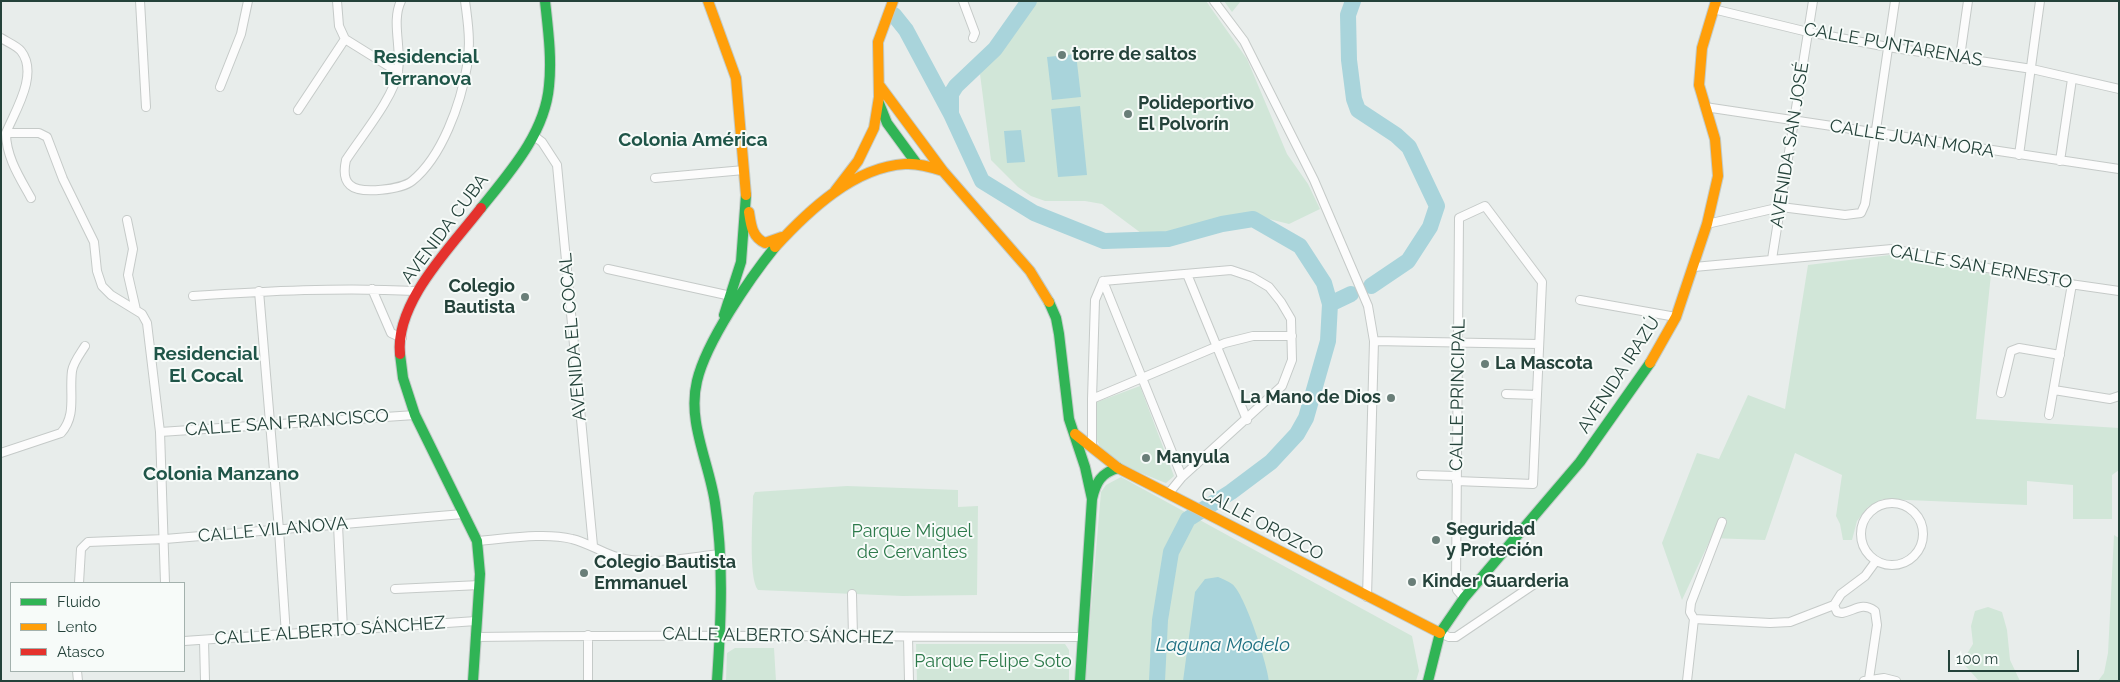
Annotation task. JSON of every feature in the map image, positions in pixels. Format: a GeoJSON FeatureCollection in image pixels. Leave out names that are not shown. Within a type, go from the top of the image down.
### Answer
{"type":"FeatureCollection","features":[{"type":"Feature","properties":{"kind":"main road","name":"AVENIDA CUBA"},"geometry":{"type":"LineString","coordinates":[[473,681],[480,585],[480,561],[477,541],[415,414],[403,378],[400,349],[406,316],[416,291],[494,192],[534,136],[543,114],[549,86],[549,45],[545,1]]}},
{"type":"Feature","properties":{"kind":"main road"},"geometry":{"type":"LineString","coordinates":[[708,1],[728,51],[736,78],[746,195],[752,230],[757,239],[770,242],[787,234]]}},
{"type":"Feature","properties":{"kind":"main road"},"geometry":{"type":"LineString","coordinates":[[832,196],[865,152],[879,103],[880,86],[876,54],[879,39],[893,1]]}},
{"type":"Feature","properties":{"kind":"main road","name":"AVENIDA IRAZÚ"},"geometry":{"type":"LineString","coordinates":[[1440,633],[1464,598],[1580,462],[1650,363],[1676,317],[1694,267],[1716,192],[1718,158],[1715,139],[1699,85],[1702,48],[1714,5]]}},
{"type":"Feature","properties":{"kind":"main road"},"geometry":{"type":"LineString","coordinates":[[880,86],[931,154],[1030,271],[1046,294],[1056,318],[1067,406],[1092,499]]}},
{"type":"Feature","properties":{"kind":"main road"},"geometry":{"type":"LineString","coordinates":[[879,103],[887,123],[917,164]]}},
{"type":"Feature","properties":{"kind":"main road"},"geometry":{"type":"LineString","coordinates":[[917,164],[931,154]]}},
{"type":"Feature","properties":{"kind":"main road"},"geometry":{"type":"LineString","coordinates":[[717,681],[720,634],[720,554],[715,502],[696,428],[694,406],[696,381],[701,366],[717,334],[756,272],[787,234],[832,196],[876,171],[903,164],[917,164],[944,170]]}},
{"type":"Feature","properties":{"kind":"main road"},"geometry":{"type":"LineString","coordinates":[[717,334],[731,296],[743,252],[746,195]]}},
{"type":"Feature","properties":{"kind":"main road","name":"CALLE OROZCO"},"geometry":{"type":"LineString","coordinates":[[1075,434],[1118,468],[1440,633]]}},
{"type":"Feature","properties":{"kind":"main road"},"geometry":{"type":"LineString","coordinates":[[1080,681],[1081,637],[1092,499],[1096,481],[1108,470],[1118,468]]}},
{"type":"Feature","properties":{"kind":"main road"},"geometry":{"type":"LineString","coordinates":[[1428,681],[1440,633]]}},
{"type":"Feature","properties":{"kind":"street"},"geometry":{"type":"LineString","coordinates":[[140,1],[146,107]]}},
{"type":"Feature","properties":{"kind":"street"},"geometry":{"type":"LineString","coordinates":[[220,87],[240,34],[248,1]]}},
{"type":"Feature","properties":{"kind":"street"},"geometry":{"type":"LineString","coordinates":[[337,1],[339,26],[345,39],[398,72]]}},
{"type":"Feature","properties":{"kind":"street"},"geometry":{"type":"LineString","coordinates":[[401,1],[397,14],[398,72],[386,98],[346,160],[344,172],[346,179],[356,189],[401,187],[415,179],[430,162],[447,132],[460,98],[468,64],[468,32],[464,1]]}},
{"type":"Feature","properties":{"kind":"street"},"geometry":{"type":"LineString","coordinates":[[963,1],[975,33],[973,38]]}},
{"type":"Feature","properties":{"kind":"street"},"geometry":{"type":"LineString","coordinates":[[1214,1],[1244,41],[1314,180],[1368,306],[1374,341],[1367,597]]}},
{"type":"Feature","properties":{"kind":"street","name":"AVENIDA SAN JOSÉ"},"geometry":{"type":"LineString","coordinates":[[1772,259],[1782,207],[1813,1]]}},
{"type":"Feature","properties":{"kind":"street"},"geometry":{"type":"LineString","coordinates":[[1707,224],[1782,207],[1845,215],[1861,213],[1865,204],[1895,1]]}},
{"type":"Feature","properties":{"kind":"street"},"geometry":{"type":"LineString","coordinates":[[1960,57],[1968,1]]}},
{"type":"Feature","properties":{"kind":"street"},"geometry":{"type":"LineString","coordinates":[[2019,155],[2040,1]]}},
{"type":"Feature","properties":{"kind":"street","name":"CALLE PUNTARENAS"},"geometry":{"type":"LineString","coordinates":[[1714,5],[1808,32],[1888,47],[2032,69],[2072,80],[2119,89]]}},
{"type":"Feature","properties":{"kind":"street"},"geometry":{"type":"LineString","coordinates":[[1,38],[20,50],[28,68],[26,83],[6,133],[9,154],[31,198]]}},
{"type":"Feature","properties":{"kind":"street"},"geometry":{"type":"LineString","coordinates":[[298,110],[345,39]]}},
{"type":"Feature","properties":{"kind":"street"},"geometry":{"type":"LineString","coordinates":[[2060,161],[2072,80]]}},
{"type":"Feature","properties":{"kind":"street","name":"CALLE JUAN MORA"},"geometry":{"type":"LineString","coordinates":[[1705,107],[2119,169]]}},
{"type":"Feature","properties":{"kind":"street"},"geometry":{"type":"LineString","coordinates":[[6,133],[39,132],[47,137],[63,179],[94,242],[97,271],[102,286],[111,295],[136,310],[147,322],[160,432],[165,582]]}},
{"type":"Feature","properties":{"kind":"street","name":"AVENIDA EL COCAL"},"geometry":{"type":"LineString","coordinates":[[534,136],[542,142],[557,165],[593,546]]}},
{"type":"Feature","properties":{"kind":"street"},"geometry":{"type":"LineString","coordinates":[[655,178],[744,170]]}},
{"type":"Feature","properties":{"kind":"street","name":"CALLE PRINCIPAL"},"geometry":{"type":"LineString","coordinates":[[1464,598],[1457,590],[1456,582],[1459,218],[1485,206],[1542,282],[1539,344]]}},
{"type":"Feature","properties":{"kind":"street"},"geometry":{"type":"LineString","coordinates":[[127,220],[133,249],[128,275],[136,310]]}},
{"type":"Feature","properties":{"kind":"street","name":"CALLE SAN ERNESTO"},"geometry":{"type":"LineString","coordinates":[[1694,267],[1892,249],[2072,284],[2119,291]]}},
{"type":"Feature","properties":{"kind":"street"},"geometry":{"type":"LineString","coordinates":[[608,269],[731,296]]}},
{"type":"Feature","properties":{"kind":"street"},"geometry":{"type":"LineString","coordinates":[[1103,281],[1231,270],[1269,287],[1291,319],[1292,360],[1282,386],[1247,420],[1182,477],[1169,493]]}},
{"type":"Feature","properties":{"kind":"street"},"geometry":{"type":"LineString","coordinates":[[1187,274],[1247,420]]}},
{"type":"Feature","properties":{"kind":"street"},"geometry":{"type":"LineString","coordinates":[[1103,281],[1182,477]]}},
{"type":"Feature","properties":{"kind":"street"},"geometry":{"type":"LineString","coordinates":[[1092,448],[1094,300],[1103,281]]}},
{"type":"Feature","properties":{"kind":"street"},"geometry":{"type":"LineString","coordinates":[[2049,415],[2072,284]]}},
{"type":"Feature","properties":{"kind":"street"},"geometry":{"type":"LineString","coordinates":[[193,296],[259,291],[372,289],[416,291]]}},
{"type":"Feature","properties":{"kind":"street"},"geometry":{"type":"LineString","coordinates":[[372,289],[392,333],[402,338]]}},
{"type":"Feature","properties":{"kind":"street"},"geometry":{"type":"LineString","coordinates":[[259,291],[286,635]]}},
{"type":"Feature","properties":{"kind":"street"},"geometry":{"type":"LineString","coordinates":[[1580,300],[1676,317]]}},
{"type":"Feature","properties":{"kind":"street"},"geometry":{"type":"LineString","coordinates":[[1092,399],[1216,347],[1253,336],[1292,336]]}},
{"type":"Feature","properties":{"kind":"street"},"geometry":{"type":"LineString","coordinates":[[1374,341],[1539,344],[1532,484],[1421,475]]}},
{"type":"Feature","properties":{"kind":"street"},"geometry":{"type":"LineString","coordinates":[[1,453],[61,433],[68,426],[71,418],[72,369],[85,346]]}},
{"type":"Feature","properties":{"kind":"street"},"geometry":{"type":"LineString","coordinates":[[2001,394],[2008,355],[2011,351],[2019,348],[2060,355]]}},
{"type":"Feature","properties":{"kind":"street"},"geometry":{"type":"LineString","coordinates":[[2054,390],[2110,399],[2119,396]]}},
{"type":"Feature","properties":{"kind":"street"},"geometry":{"type":"LineString","coordinates":[[1506,394],[1537,395]]}},
{"type":"Feature","properties":{"kind":"street","name":"CALLE SAN FRANCISCO"},"geometry":{"type":"LineString","coordinates":[[160,432],[415,414]]}},
{"type":"Feature","properties":{"kind":"street"},"geometry":{"type":"LineString","coordinates":[[1896,503],[1908,507],[1918,515],[1923,526],[1924,538],[1920,550],[1912,559],[1900,564],[1888,565],[1876,561],[1867,553],[1862,542],[1861,530],[1865,518],[1873,509],[1884,504],[1896,503]]}},
{"type":"Feature","properties":{"kind":"street","name":"CALLE VILANOVA"},"geometry":{"type":"LineString","coordinates":[[79,582],[81,549],[88,542],[165,539],[463,514]]}},
{"type":"Feature","properties":{"kind":"street"},"geometry":{"type":"LineString","coordinates":[[1687,681],[1694,619],[1690,612],[1691,602],[1722,522]]}},
{"type":"Feature","properties":{"kind":"street"},"geometry":{"type":"LineString","coordinates":[[338,525],[343,630]]}},
{"type":"Feature","properties":{"kind":"street"},"geometry":{"type":"LineString","coordinates":[[477,541],[530,537],[570,538],[612,555],[632,560],[674,559],[720,554]]}},
{"type":"Feature","properties":{"kind":"street"},"geometry":{"type":"LineString","coordinates":[[1694,619],[1770,623],[1790,622],[1834,605],[1841,594],[1865,576],[1876,561]]}},
{"type":"Feature","properties":{"kind":"street"},"geometry":{"type":"LineString","coordinates":[[1440,633],[1456,637],[1536,582]]}},
{"type":"Feature","properties":{"kind":"street"},"geometry":{"type":"LineString","coordinates":[[395,588],[480,585]]}},
{"type":"Feature","properties":{"kind":"street"},"geometry":{"type":"LineString","coordinates":[[852,594],[853,637]]}},
{"type":"Feature","properties":{"kind":"street"},"geometry":{"type":"LineString","coordinates":[[1834,605],[1836,612],[1842,613],[1859,606],[1868,606],[1875,611],[1877,625],[1866,680],[1896,681]]}},
{"type":"Feature","properties":{"kind":"street","name":"CALLE ALBERTO SÁNCHEZ"},"geometry":{"type":"LineString","coordinates":[[185,641],[476,621]]}},
{"type":"Feature","properties":{"kind":"street","name":"CALLE ALBERTO SÁNCHEZ"},"geometry":{"type":"LineString","coordinates":[[476,637],[720,634],[853,637],[1081,637]]}},
{"type":"Feature","properties":{"kind":"street"},"geometry":{"type":"LineString","coordinates":[[588,635],[588,681]]}},
{"type":"Feature","properties":{"kind":"street"},"geometry":{"type":"LineString","coordinates":[[908,637],[909,681]]}},
{"type":"Feature","properties":{"kind":"street"},"geometry":{"type":"LineString","coordinates":[[204,640],[205,681]]}},
{"type":"Feature","properties":{"kind":"green space","name":"Polideportivo El Polvorín"},"geometry":{"type":"Polygon","coordinates":[[[1037,1],[1206,1],[1247,59],[1287,154],[1308,184],[1320,209],[1289,224],[1257,216],[1211,222],[1169,235],[1145,236],[1102,204],[1085,201],[1045,201],[1031,196],[1018,187],[991,160],[980,74],[1037,1]]]}},
{"type":"Feature","properties":{"kind":"green space"},"geometry":{"type":"Polygon","coordinates":[[[1224,1],[1241,1],[1232,12],[1224,1]]]}},
{"type":"Feature","properties":{"kind":"green space"},"geometry":{"type":"Polygon","coordinates":[[[1890,255],[1991,274],[1976,419],[2119,428],[2119,470],[2112,475],[2112,519],[2073,519],[2073,485],[2027,481],[2027,505],[1883,499],[1868,507],[1857,521],[1852,540],[1843,540],[1840,524],[1836,516],[1842,475],[1795,453],[1765,540],[1711,538],[1682,600],[1662,543],[1697,453],[1719,459],[1748,395],[1785,409],[1808,265],[1890,255]]]}},
{"type":"Feature","properties":{"kind":"green space"},"geometry":{"type":"Polygon","coordinates":[[[1140,386],[1174,476],[1166,483],[1115,460],[1100,446],[1096,437],[1097,402],[1140,386]]]}},
{"type":"Feature","properties":{"kind":"green space"},"geometry":{"type":"Polygon","coordinates":[[[1121,477],[1412,636],[1419,671],[1416,681],[1085,681],[1101,492],[1106,485],[1121,477]]]}},
{"type":"Feature","properties":{"kind":"green space","name":"Parque Miguel de Cervantes"},"geometry":{"type":"Polygon","coordinates":[[[847,486],[958,490],[958,507],[978,506],[977,595],[903,596],[758,590],[753,573],[752,560],[753,496],[755,492],[847,486]]]}},
{"type":"Feature","properties":{"kind":"green space"},"geometry":{"type":"Polygon","coordinates":[[[2114,535],[2119,538],[2119,681],[2098,681],[2104,673],[2108,653],[2114,535]]]}},
{"type":"Feature","properties":{"kind":"green space"},"geometry":{"type":"Polygon","coordinates":[[[1988,607],[2002,612],[2007,630],[2010,660],[2020,681],[1979,681],[1962,662],[1973,644],[1971,626],[1975,611],[1988,607]]]}},
{"type":"Feature","properties":{"kind":"green space","name":"Parque Felipe Soto"},"geometry":{"type":"Polygon","coordinates":[[[916,644],[1065,644],[1069,650],[1069,681],[917,681],[916,644]]]}},
{"type":"Feature","properties":{"kind":"green space"},"geometry":{"type":"Polygon","coordinates":[[[735,648],[774,648],[776,681],[726,681],[727,653],[735,648]]]}},
{"type":"Feature","properties":{"kind":"water"},"geometry":{"type":"Polygon","coordinates":[[[1076,54],[1081,97],[1052,100],[1047,57],[1076,54]]]}},
{"type":"Feature","properties":{"kind":"water"},"geometry":{"type":"Polygon","coordinates":[[[1080,106],[1087,175],[1058,177],[1051,109],[1080,106]]]}},
{"type":"Feature","properties":{"kind":"water"},"geometry":{"type":"Polygon","coordinates":[[[1021,130],[1025,162],[1007,163],[1004,131],[1021,130]]]}},
{"type":"Feature","properties":{"kind":"water","name":"Laguna Modelo"},"geometry":{"type":"Polygon","coordinates":[[[1218,577],[1232,584],[1243,601],[1260,645],[1269,681],[1183,681],[1195,592],[1205,579],[1218,577]]]}},
{"type":"Feature","properties":{"kind":"waterway"},"geometry":{"type":"LineString","coordinates":[[951,114],[951,94],[956,86],[995,49],[1029,1]]}},
{"type":"Feature","properties":{"kind":"waterway"},"geometry":{"type":"LineString","coordinates":[[1353,1],[1348,15],[1349,60],[1354,99],[1358,110],[1396,135],[1409,147],[1437,206],[1430,227],[1408,261],[1371,286]]}},
{"type":"Feature","properties":{"kind":"waterway"},"geometry":{"type":"LineString","coordinates":[[894,15],[906,30],[951,114],[982,181],[1034,213],[1104,241],[1168,239],[1222,224],[1253,219],[1300,246],[1324,283],[1330,304],[1328,341],[1306,418],[1297,434],[1271,462],[1231,492],[1188,519],[1171,552],[1160,620],[1157,681]]}},
{"type":"Feature","properties":{"kind":"waterway"},"geometry":{"type":"LineString","coordinates":[[1330,304],[1351,294]]}},
{"type":"Feature","properties":{"kind":"traffic: fast"},"geometry":{"type":"LineString","coordinates":[[481,208],[514,166],[541,120],[549,86],[550,65],[545,1]]}},
{"type":"Feature","properties":{"kind":"traffic: fast"},"geometry":{"type":"LineString","coordinates":[[879,103],[887,123],[917,164]]}},
{"type":"Feature","properties":{"kind":"traffic: fast"},"geometry":{"type":"LineString","coordinates":[[724,315],[741,262],[746,195]]}},
{"type":"Feature","properties":{"kind":"traffic: fast"},"geometry":{"type":"LineString","coordinates":[[717,681],[721,570],[720,547],[715,503],[697,427],[695,412],[697,381],[709,348],[730,311],[775,247]]}},
{"type":"Feature","properties":{"kind":"traffic: fast"},"geometry":{"type":"LineString","coordinates":[[1049,302],[1056,318],[1059,334],[1069,419],[1085,467],[1092,499]]}},
{"type":"Feature","properties":{"kind":"traffic: fast"},"geometry":{"type":"LineString","coordinates":[[400,354],[403,378],[415,415],[477,541],[480,574],[473,681]]}},
{"type":"Feature","properties":{"kind":"traffic: fast"},"geometry":{"type":"LineString","coordinates":[[1428,681],[1440,633],[1464,598],[1580,462],[1650,363]]}},
{"type":"Feature","properties":{"kind":"traffic: fast"},"geometry":{"type":"LineString","coordinates":[[1080,681],[1092,499],[1100,479],[1118,468]]}},
{"type":"Feature","properties":{"kind":"traffic: slow"},"geometry":{"type":"LineString","coordinates":[[708,1],[736,78],[746,195]]}},
{"type":"Feature","properties":{"kind":"traffic: slow"},"geometry":{"type":"LineString","coordinates":[[835,191],[858,161],[874,128],[879,97],[878,42],[893,1]]}},
{"type":"Feature","properties":{"kind":"traffic: slow"},"geometry":{"type":"LineString","coordinates":[[1650,363],[1676,317],[1707,224],[1718,176],[1715,139],[1699,85],[1702,48],[1716,1]]}},
{"type":"Feature","properties":{"kind":"traffic: slow"},"geometry":{"type":"LineString","coordinates":[[880,86],[943,171],[1030,271],[1049,302]]}},
{"type":"Feature","properties":{"kind":"traffic: slow"},"geometry":{"type":"LineString","coordinates":[[775,247],[802,219],[833,193],[868,173],[886,167],[905,164],[943,171]]}},
{"type":"Feature","properties":{"kind":"traffic: slow"},"geometry":{"type":"LineString","coordinates":[[749,212],[753,230],[757,237],[765,243],[782,237]]}},
{"type":"Feature","properties":{"kind":"traffic: slow"},"geometry":{"type":"LineString","coordinates":[[1075,434],[1118,468],[1440,633]]}},
{"type":"Feature","properties":{"kind":"traffic: jam"},"geometry":{"type":"LineString","coordinates":[[400,354],[401,334],[406,315],[416,295],[427,276],[481,208]]}},
{"type":"Feature","properties":{"kind":"place","name":"torre de saltos"},"geometry":{"type":"Point","coordinates":[1062,55]}},
{"type":"Feature","properties":{"kind":"place","name":"Polideportivo El Polvorín"},"geometry":{"type":"Point","coordinates":[1128,114]}},
{"type":"Feature","properties":{"kind":"place","name":"Colegio Bautista"},"geometry":{"type":"Point","coordinates":[525,297]}},
{"type":"Feature","properties":{"kind":"place","name":"La Mascota"},"geometry":{"type":"Point","coordinates":[1485,364]}},
{"type":"Feature","properties":{"kind":"place","name":"La Mano de Dios"},"geometry":{"type":"Point","coordinates":[1391,398]}},
{"type":"Feature","properties":{"kind":"place","name":"Manyula"},"geometry":{"type":"Point","coordinates":[1146,458]}},
{"type":"Feature","properties":{"kind":"place","name":"Seguridad y Proteción"},"geometry":{"type":"Point","coordinates":[1436,540]}},
{"type":"Feature","properties":{"kind":"place","name":"Colegio Bautista Emmanuel"},"geometry":{"type":"Point","coordinates":[584,573]}},
{"type":"Feature","properties":{"kind":"place","name":"Kinder Guarderia"},"geometry":{"type":"Point","coordinates":[1412,582]}},
{"type":"Feature","properties":{"kind":"district","name":"Residencial Terranova"},"geometry":{"type":"Point","coordinates":[426,68]}},
{"type":"Feature","properties":{"kind":"district","name":"Colonia América"},"geometry":{"type":"Point","coordinates":[693,140]}},
{"type":"Feature","properties":{"kind":"district","name":"Residencial El Cocal"},"geometry":{"type":"Point","coordinates":[206,365]}},
{"type":"Feature","properties":{"kind":"district","name":"Colonia Manzano"},"geometry":{"type":"Point","coordinates":[221,474]}}]}
